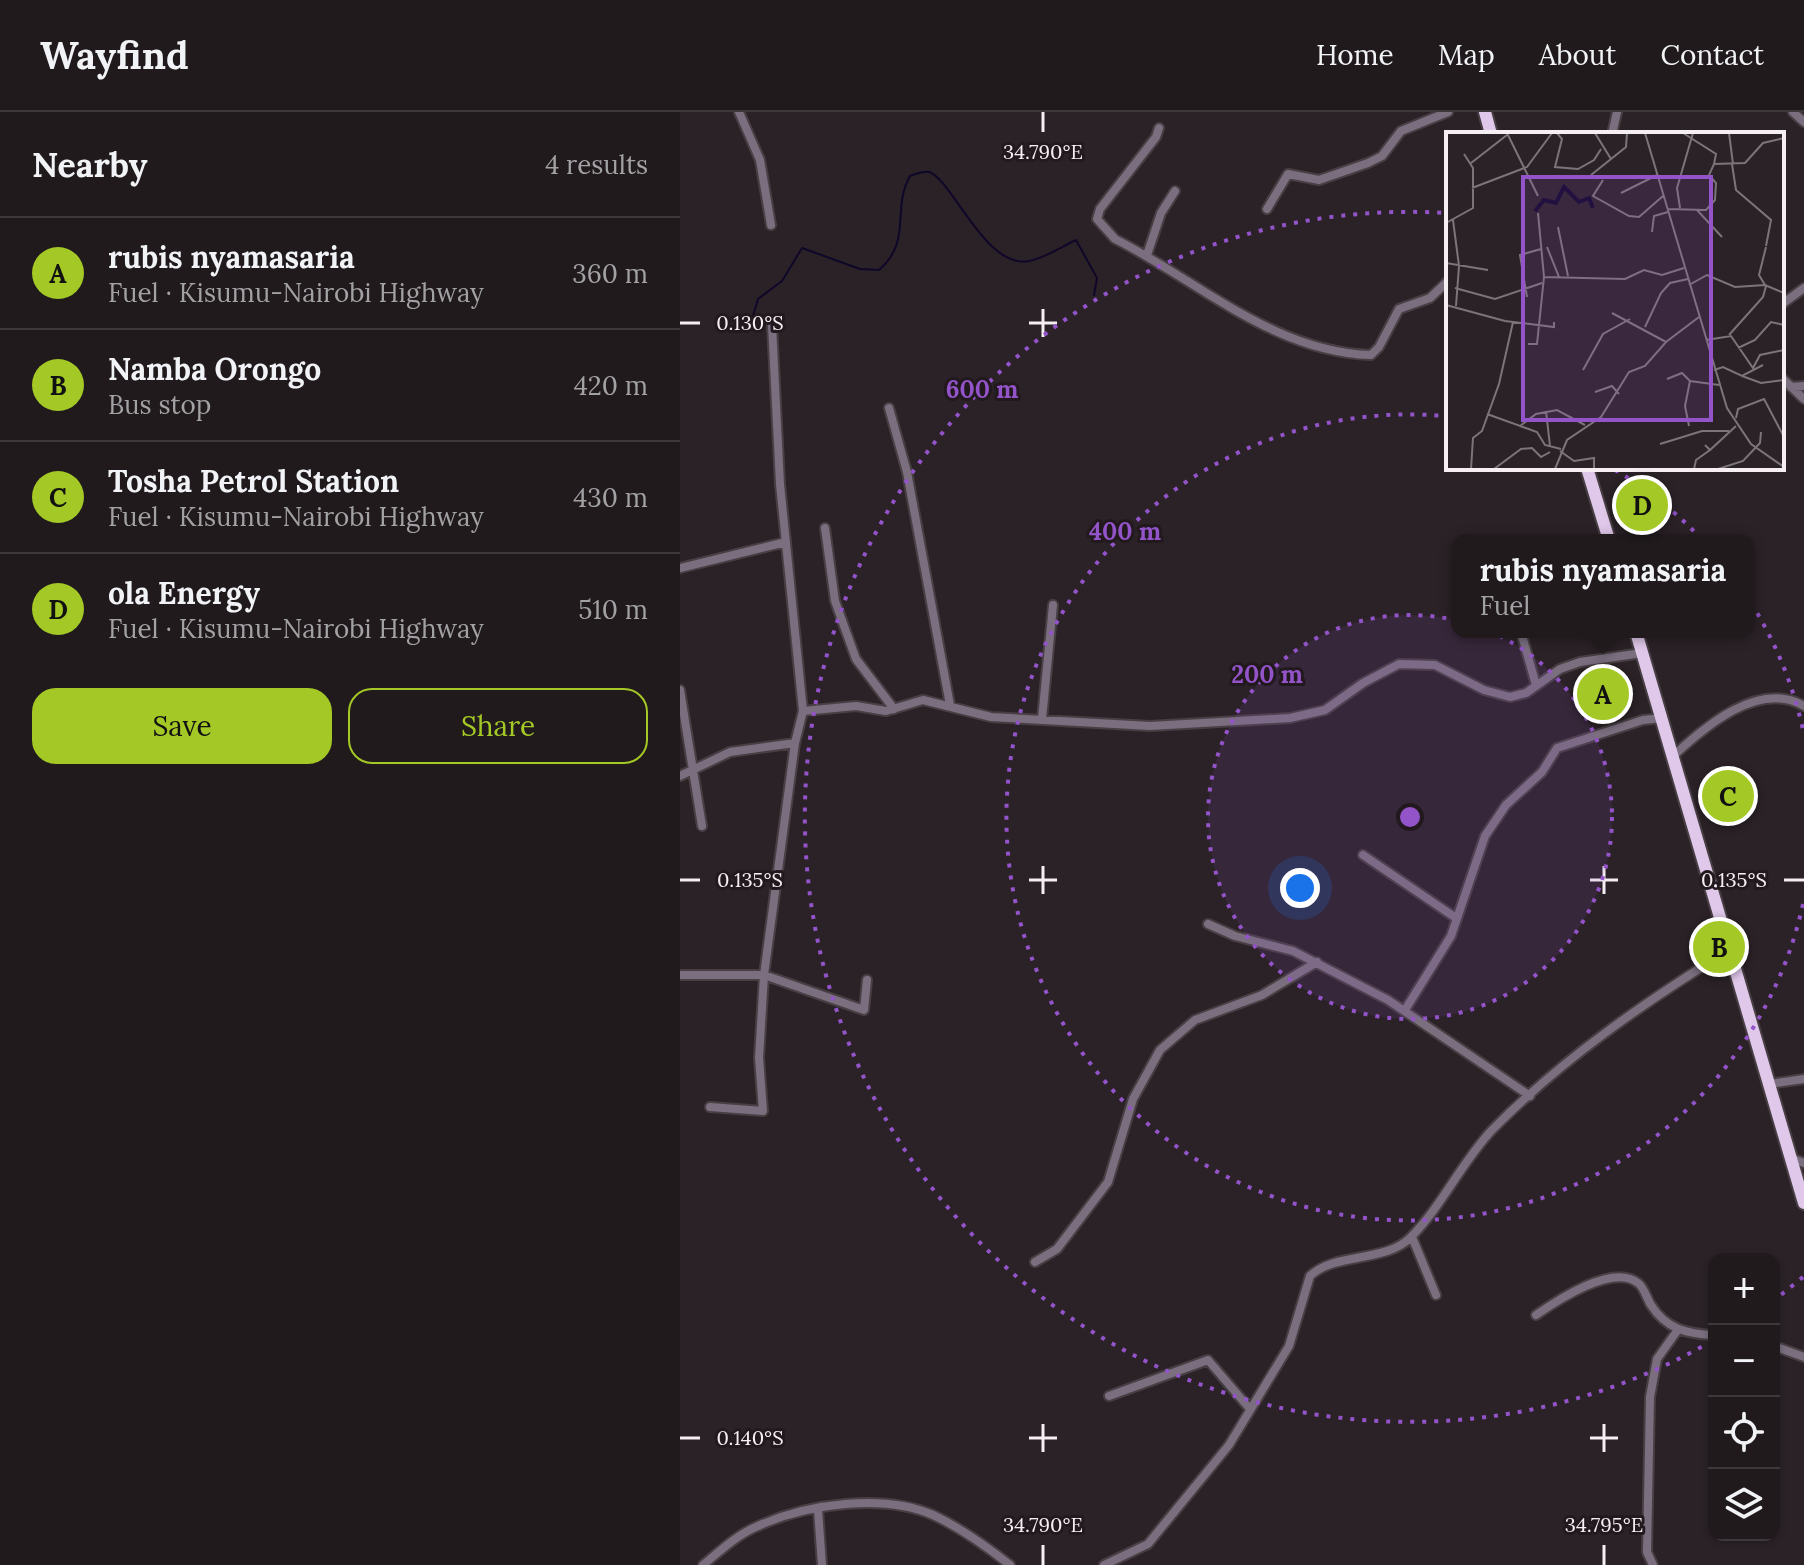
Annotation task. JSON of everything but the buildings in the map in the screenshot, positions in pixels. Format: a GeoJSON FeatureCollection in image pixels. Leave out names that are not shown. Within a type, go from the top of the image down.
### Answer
{"type":"FeatureCollection","features":[{"type":"Feature","properties":{"kind":"highway"},"geometry":{"type":"LineString","coordinates":[[1485,112],[1490,132]]}},
{"type":"Feature","properties":{"kind":"highway"},"geometry":{"type":"LineString","coordinates":[[1588,470],[1607,534]]}},
{"type":"Feature","properties":{"kind":"highway"},"geometry":{"type":"LineString","coordinates":[[1638,638],[1804,1203]]}},
{"type":"Feature","properties":{"kind":"street"},"geometry":{"type":"LineString","coordinates":[[739,112],[760,160],[771,225]]}},
{"type":"Feature","properties":{"kind":"street"},"geometry":{"type":"LineString","coordinates":[[1267,209],[1288,174],[1319,180],[1373,162],[1401,131],[1448,112]]}},
{"type":"Feature","properties":{"kind":"street"},"geometry":{"type":"LineString","coordinates":[[1612,132],[1617,112]]}},
{"type":"Feature","properties":{"kind":"street"},"geometry":{"type":"LineString","coordinates":[[1793,112],[1804,122]]}},
{"type":"Feature","properties":{"kind":"street"},"geometry":{"type":"LineString","coordinates":[[1159,128],[1156,137],[1097,216],[1108,234],[1147,255],[1191,285],[1279,333],[1311,345],[1365,355],[1377,351],[1403,305],[1430,298],[1446,283]]}},
{"type":"Feature","properties":{"kind":"street"},"geometry":{"type":"LineString","coordinates":[[1147,255],[1161,213],[1175,191]]}},
{"type":"Feature","properties":{"kind":"street"},"geometry":{"type":"LineString","coordinates":[[1784,303],[1804,288]]}},
{"type":"Feature","properties":{"kind":"street"},"geometry":{"type":"LineString","coordinates":[[710,1107],[763,1111],[759,1058],[764,975],[795,743],[803,711],[786,542],[772,325]]}},
{"type":"Feature","properties":{"kind":"street"},"geometry":{"type":"LineString","coordinates":[[1784,380],[1804,399]]}},
{"type":"Feature","properties":{"kind":"street"},"geometry":{"type":"LineString","coordinates":[[1791,387],[1804,386]]}},
{"type":"Feature","properties":{"kind":"street"},"geometry":{"type":"LineString","coordinates":[[889,408],[907,472],[950,705]]}},
{"type":"Feature","properties":{"kind":"street"},"geometry":{"type":"LineString","coordinates":[[825,528],[835,601],[856,659],[894,709]]}},
{"type":"Feature","properties":{"kind":"street"},"geometry":{"type":"LineString","coordinates":[[680,568],[786,542]]}},
{"type":"Feature","properties":{"kind":"street"},"geometry":{"type":"LineString","coordinates":[[1042,719],[1053,605]]}},
{"type":"Feature","properties":{"kind":"street"},"geometry":{"type":"LineString","coordinates":[[1523,638],[1536,685]]}},
{"type":"Feature","properties":{"kind":"street"},"geometry":{"type":"LineString","coordinates":[[803,711],[837,706],[894,709],[923,700],[991,717],[1167,726],[1309,717],[1385,670],[1418,662],[1452,671],[1501,696],[1519,696],[1560,669],[1580,662],[1642,653]]}},
{"type":"Feature","properties":{"kind":"street"},"geometry":{"type":"LineString","coordinates":[[680,690],[702,826]]}},
{"type":"Feature","properties":{"kind":"street"},"geometry":{"type":"LineString","coordinates":[[1672,757],[1706,727],[1730,712],[1777,699],[1804,706]]}},
{"type":"Feature","properties":{"kind":"street"},"geometry":{"type":"LineString","coordinates":[[1405,1010],[1451,936],[1494,821],[1511,798],[1546,766],[1552,753],[1570,742],[1643,720],[1662,718]]}},
{"type":"Feature","properties":{"kind":"street"},"geometry":{"type":"LineString","coordinates":[[680,776],[730,752],[795,743]]}},
{"type":"Feature","properties":{"kind":"street"},"geometry":{"type":"LineString","coordinates":[[1363,855],[1456,918]]}},
{"type":"Feature","properties":{"kind":"street"},"geometry":{"type":"LineString","coordinates":[[1208,924],[1317,962],[1405,1010],[1530,1096]]}},
{"type":"Feature","properties":{"kind":"street"},"geometry":{"type":"LineString","coordinates":[[1104,1565],[1148,1544],[1172,1509],[1216,1461],[1289,1346],[1310,1276],[1324,1268],[1398,1246],[1412,1237],[1451,1180],[1491,1131],[1583,1049],[1667,989],[1729,950]]}},
{"type":"Feature","properties":{"kind":"street"},"geometry":{"type":"LineString","coordinates":[[1035,1262],[1057,1249],[1108,1182],[1133,1099],[1160,1050],[1195,1020],[1262,995],[1317,962]]}},
{"type":"Feature","properties":{"kind":"street"},"geometry":{"type":"LineString","coordinates":[[680,975],[764,975],[862,1010],[867,1006],[867,980]]}},
{"type":"Feature","properties":{"kind":"street"},"geometry":{"type":"LineString","coordinates":[[1769,1084],[1804,1079]]}},
{"type":"Feature","properties":{"kind":"street"},"geometry":{"type":"LineString","coordinates":[[1791,1158],[1804,1163]]}},
{"type":"Feature","properties":{"kind":"street"},"geometry":{"type":"LineString","coordinates":[[1412,1237],[1436,1295]]}},
{"type":"Feature","properties":{"kind":"street"},"geometry":{"type":"LineString","coordinates":[[1536,1315],[1586,1285],[1627,1279],[1639,1283],[1654,1310],[1677,1331],[1708,1334]]}},
{"type":"Feature","properties":{"kind":"street"},"geometry":{"type":"LineString","coordinates":[[1653,1565],[1647,1552],[1650,1397],[1657,1359],[1677,1331]]}},
{"type":"Feature","properties":{"kind":"street"},"geometry":{"type":"LineString","coordinates":[[1780,1348],[1804,1357]]}},
{"type":"Feature","properties":{"kind":"street"},"geometry":{"type":"LineString","coordinates":[[1109,1396],[1208,1360],[1250,1409]]}},
{"type":"Feature","properties":{"kind":"street"},"geometry":{"type":"LineString","coordinates":[[703,1565],[756,1526],[791,1514],[862,1504],[922,1512],[981,1541],[1010,1565]]}},
{"type":"Feature","properties":{"kind":"street"},"geometry":{"type":"LineString","coordinates":[[818,1510],[822,1565]]}},
{"type":"Feature","properties":{"kind":"waterway"},"geometry":{"type":"LineString","coordinates":[[753,316],[758,299],[782,281],[802,248],[860,269],[879,270],[896,247],[902,201],[910,176],[924,172],[938,178],[985,239],[998,252],[1013,260],[1035,260],[1076,240],[1097,278],[1094,295]]}},
{"type":"Feature","properties":{"kind":"place","name":"ola Energy"},"geometry":{"type":"Point","coordinates":[1642,505]}},
{"type":"Feature","properties":{"kind":"place","name":"rubis nyamasaria"},"geometry":{"type":"Point","coordinates":[1603,694]}},
{"type":"Feature","properties":{"kind":"place","name":"Tosha Petrol Station"},"geometry":{"type":"Point","coordinates":[1728,796]}},
{"type":"Feature","properties":{"kind":"place","name":"Namba Orongo"},"geometry":{"type":"Point","coordinates":[1719,947]}}]}
